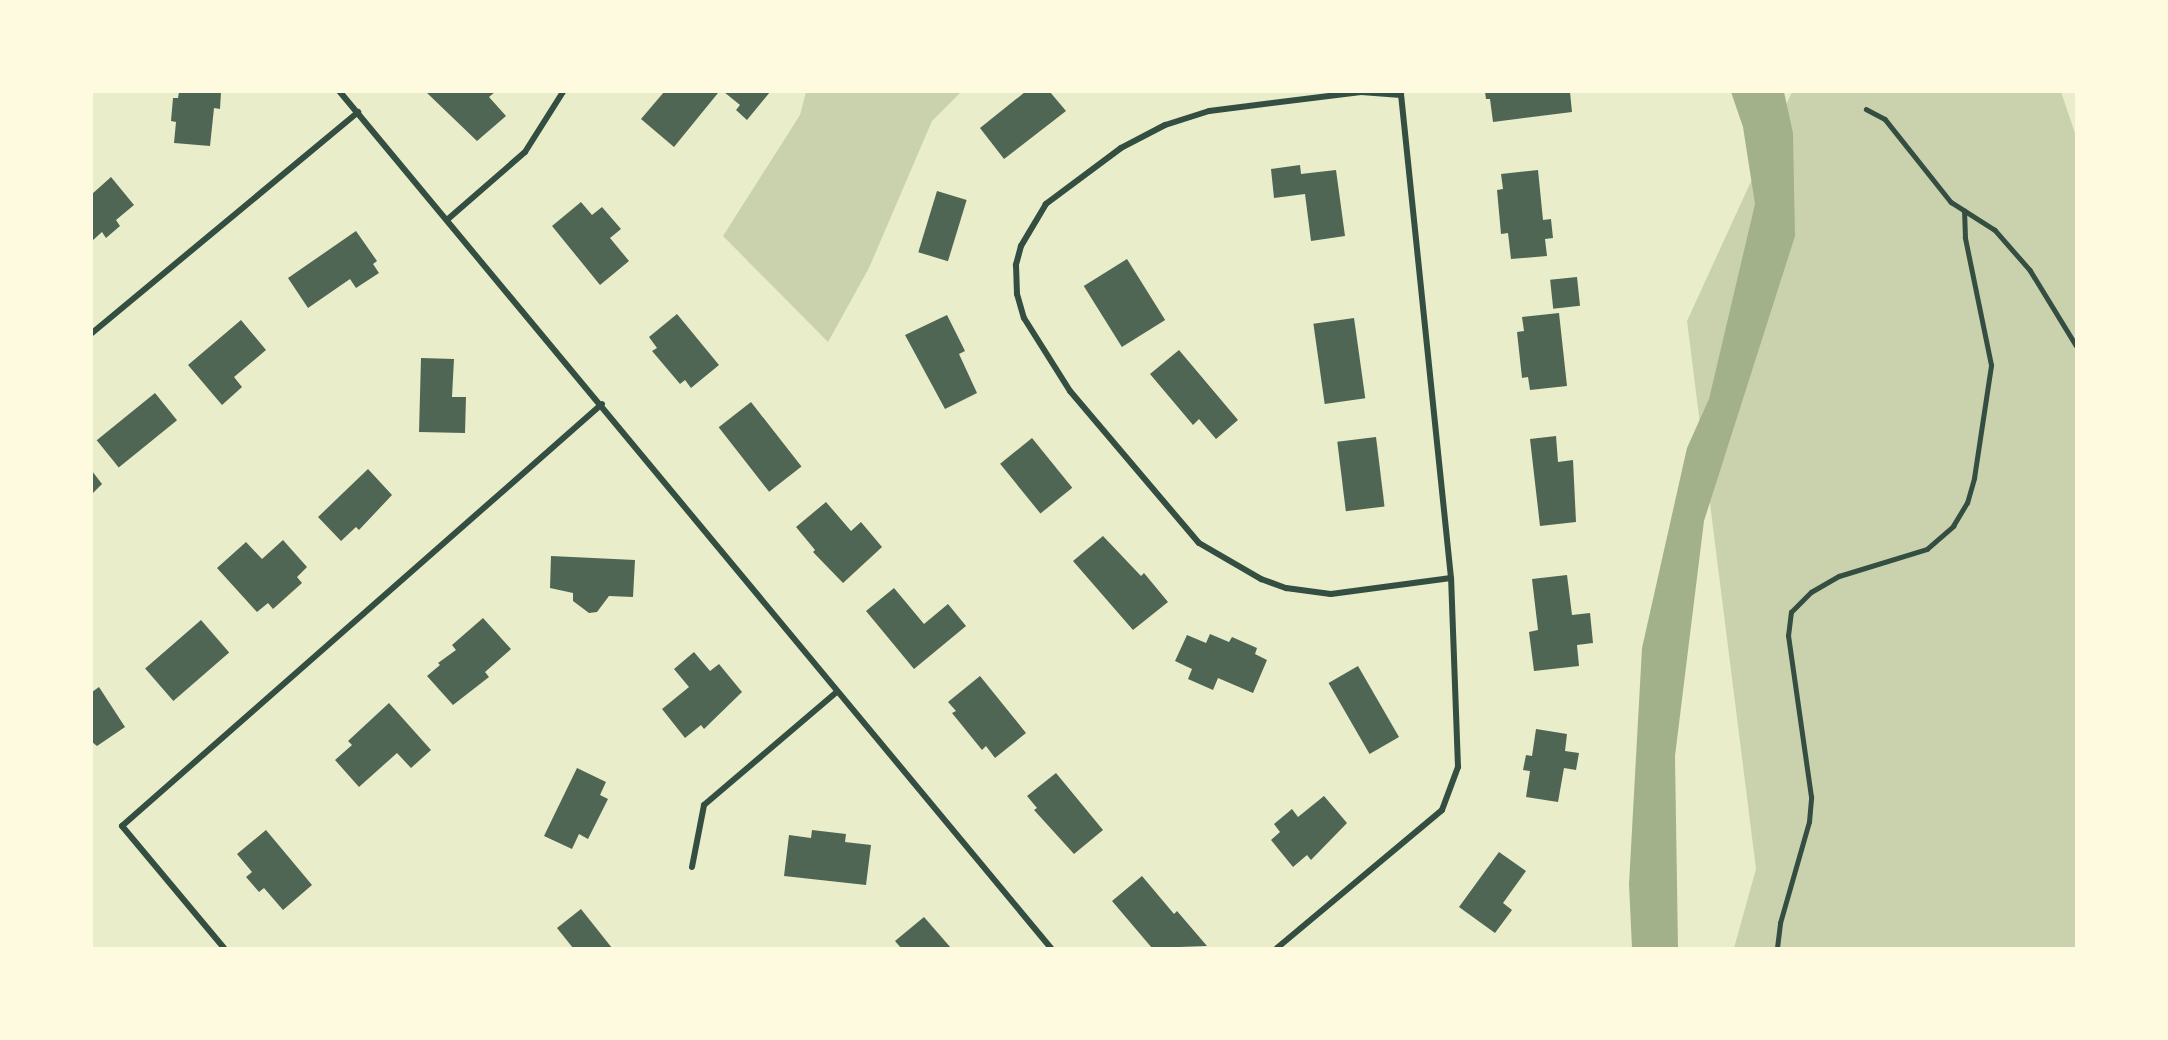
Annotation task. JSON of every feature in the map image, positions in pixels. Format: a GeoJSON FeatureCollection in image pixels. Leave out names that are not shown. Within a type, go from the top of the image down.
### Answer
{"type":"FeatureCollection","features":[{"type":"Feature","properties":{"kind":"street"},"geometry":{"type":"LineString","coordinates":[[340,92],[602,404],[837,692],[1051,948]]}},
{"type":"Feature","properties":{"kind":"street"},"geometry":{"type":"LineString","coordinates":[[448,219],[525,152],[563,92]]}},
{"type":"Feature","properties":{"kind":"street"},"geometry":{"type":"LineString","coordinates":[[1277,948],[1442,810],[1458,767],[1451,578],[1401,93],[1361,92],[1231,107],[1165,125],[1130,143],[1046,204],[1021,246],[1016,266],[1017,294],[1024,318],[1070,392],[1199,543],[1242,569],[1286,588],[1330,594],[1451,578]]}},
{"type":"Feature","properties":{"kind":"street"},"geometry":{"type":"LineString","coordinates":[[92,333],[358,112]]}},
{"type":"Feature","properties":{"kind":"street"},"geometry":{"type":"LineString","coordinates":[[224,948],[122,826],[602,404]]}},
{"type":"Feature","properties":{"kind":"street"},"geometry":{"type":"LineString","coordinates":[[692,867],[704,805],[837,692]]}},
{"type":"Feature","properties":{"kind":"lane"},"geometry":{"type":"LineString","coordinates":[[1866,109],[1885,119],[1951,202],[1995,230],[2031,270],[2076,345]]}},
{"type":"Feature","properties":{"kind":"lane"},"geometry":{"type":"LineString","coordinates":[[1777,948],[1780,923],[1809,822],[1811,796],[1788,636],[1791,612],[1811,592],[1839,576],[1926,549],[1953,526],[1967,503],[1974,478],[1990,365],[1965,238],[1964,211]]}},
{"type":"Feature","properties":{"kind":"shaded area"},"geometry":{"type":"Polygon","coordinates":[[[806,92],[961,92],[932,121],[869,268],[828,342],[723,236],[800,115],[806,92]]]}},
{"type":"Feature","properties":{"kind":"shaded area"},"geometry":{"type":"Polygon","coordinates":[[[1731,92],[1784,92],[1793,133],[1795,236],[1704,521],[1675,756],[1678,948],[1632,948],[1629,884],[1642,648],[1687,448],[1709,399],[1755,204],[1743,127],[1731,92]]]}},
{"type":"Feature","properties":{"kind":"shaded area"},"geometry":{"type":"Polygon","coordinates":[[[1792,92],[2061,92],[2076,136],[2076,948],[1734,948],[1756,869],[1687,321],[1792,92]]]}},
{"type":"Feature","properties":{"kind":"building"},"geometry":{"type":"Polygon","coordinates":[[[179,92],[221,92],[220,109],[214,108],[210,146],[174,143],[176,122],[171,121],[173,98],[178,98],[179,92]]]}},
{"type":"Feature","properties":{"kind":"building"},"geometry":{"type":"Polygon","coordinates":[[[426,92],[495,92],[489,97],[506,116],[477,141],[426,92]]]}},
{"type":"Feature","properties":{"kind":"building"},"geometry":{"type":"Polygon","coordinates":[[[664,92],[718,93],[674,147],[641,119],[664,92]]]}},
{"type":"Feature","properties":{"kind":"building"},"geometry":{"type":"Polygon","coordinates":[[[724,92],[770,92],[747,120],[736,110],[740,105],[724,92]]]}},
{"type":"Feature","properties":{"kind":"building"},"geometry":{"type":"Polygon","coordinates":[[[1025,92],[1050,92],[1066,111],[1004,159],[980,128],[1025,92]]]}},
{"type":"Feature","properties":{"kind":"building"},"geometry":{"type":"Polygon","coordinates":[[[1485,92],[1570,92],[1572,112],[1493,122],[1490,99],[1486,99],[1485,92]]]}},
{"type":"Feature","properties":{"kind":"building"},"geometry":{"type":"Polygon","coordinates":[[[1300,165],[1301,174],[1336,170],[1345,236],[1311,241],[1305,194],[1274,198],[1271,169],[1300,165]]]}},
{"type":"Feature","properties":{"kind":"building"},"geometry":{"type":"Polygon","coordinates":[[[1538,170],[1543,220],[1551,219],[1553,238],[1545,239],[1547,256],[1511,259],[1508,233],[1501,234],[1497,190],[1503,189],[1501,174],[1538,170]]]}},
{"type":"Feature","properties":{"kind":"building"},"geometry":{"type":"Polygon","coordinates":[[[111,177],[134,205],[116,220],[120,226],[106,238],[102,232],[92,241],[92,194],[111,177]]]}},
{"type":"Feature","properties":{"kind":"building"},"geometry":{"type":"Polygon","coordinates":[[[937,191],[967,200],[948,261],[918,252],[937,191]]]}},
{"type":"Feature","properties":{"kind":"building"},"geometry":{"type":"Polygon","coordinates":[[[581,202],[592,215],[602,207],[621,229],[610,238],[629,261],[600,285],[552,226],[581,202]]]}},
{"type":"Feature","properties":{"kind":"building"},"geometry":{"type":"Polygon","coordinates":[[[356,231],[377,261],[373,264],[379,273],[356,288],[350,279],[308,308],[288,278],[356,231]]]}},
{"type":"Feature","properties":{"kind":"building"},"geometry":{"type":"Polygon","coordinates":[[[1127,259],[1165,320],[1122,347],[1084,286],[1127,259]]]}},
{"type":"Feature","properties":{"kind":"building"},"geometry":{"type":"Polygon","coordinates":[[[1577,277],[1580,306],[1553,309],[1550,280],[1577,277]]]}},
{"type":"Feature","properties":{"kind":"building"},"geometry":{"type":"Polygon","coordinates":[[[1559,313],[1567,386],[1530,390],[1528,377],[1522,378],[1517,332],[1524,331],[1522,317],[1559,313]]]}},
{"type":"Feature","properties":{"kind":"building"},"geometry":{"type":"Polygon","coordinates":[[[677,314],[719,365],[691,388],[685,380],[680,384],[652,351],[657,348],[649,337],[677,314]]]}},
{"type":"Feature","properties":{"kind":"building"},"geometry":{"type":"Polygon","coordinates":[[[947,315],[965,351],[959,354],[977,393],[945,409],[905,335],[947,315]]]}},
{"type":"Feature","properties":{"kind":"building"},"geometry":{"type":"Polygon","coordinates":[[[1354,318],[1365,398],[1325,404],[1313,324],[1354,318]]]}},
{"type":"Feature","properties":{"kind":"building"},"geometry":{"type":"Polygon","coordinates":[[[241,320],[266,350],[234,377],[242,387],[222,405],[188,365],[241,320]]]}},
{"type":"Feature","properties":{"kind":"building"},"geometry":{"type":"Polygon","coordinates":[[[1179,350],[1238,420],[1216,439],[1199,419],[1193,425],[1150,374],[1179,350]]]}},
{"type":"Feature","properties":{"kind":"building"},"geometry":{"type":"Polygon","coordinates":[[[421,358],[454,359],[452,397],[466,397],[465,433],[419,432],[421,358]]]}},
{"type":"Feature","properties":{"kind":"building"},"geometry":{"type":"Polygon","coordinates":[[[155,393],[177,420],[119,467],[97,440],[155,393]]]}},
{"type":"Feature","properties":{"kind":"building"},"geometry":{"type":"Polygon","coordinates":[[[751,402],[801,467],[769,492],[719,427],[751,402]]]}},
{"type":"Feature","properties":{"kind":"building"},"geometry":{"type":"Polygon","coordinates":[[[1556,436],[1558,462],[1573,460],[1576,522],[1540,526],[1530,439],[1556,436]]]}},
{"type":"Feature","properties":{"kind":"building"},"geometry":{"type":"Polygon","coordinates":[[[1376,437],[1385,506],[1346,511],[1337,442],[1376,437]]]}},
{"type":"Feature","properties":{"kind":"building"},"geometry":{"type":"Polygon","coordinates":[[[1032,438],[1072,488],[1040,514],[1000,464],[1032,438]]]}},
{"type":"Feature","properties":{"kind":"building"},"geometry":{"type":"Polygon","coordinates":[[[368,469],[392,495],[359,530],[356,527],[341,541],[318,517],[368,469]]]}},
{"type":"Feature","properties":{"kind":"building"},"geometry":{"type":"Polygon","coordinates":[[[92,471],[102,484],[92,494],[92,471]]]}},
{"type":"Feature","properties":{"kind":"building"},"geometry":{"type":"Polygon","coordinates":[[[826,502],[851,531],[861,522],[882,547],[843,583],[813,552],[815,550],[796,527],[826,502]]]}},
{"type":"Feature","properties":{"kind":"building"},"geometry":{"type":"Polygon","coordinates":[[[1103,536],[1141,576],[1144,573],[1168,602],[1133,630],[1073,561],[1103,536]]]}},
{"type":"Feature","properties":{"kind":"building"},"geometry":{"type":"Polygon","coordinates":[[[283,540],[307,567],[297,577],[302,583],[273,609],[268,603],[257,612],[217,568],[246,542],[262,559],[283,540]]]}},
{"type":"Feature","properties":{"kind":"building"},"geometry":{"type":"Polygon","coordinates":[[[551,556],[635,560],[633,597],[609,596],[597,612],[589,613],[573,601],[573,593],[550,588],[551,556]]]}},
{"type":"Feature","properties":{"kind":"building"},"geometry":{"type":"Polygon","coordinates":[[[1567,575],[1572,615],[1590,613],[1593,643],[1577,645],[1579,666],[1534,671],[1529,632],[1538,630],[1532,579],[1567,575]]]}},
{"type":"Feature","properties":{"kind":"building"},"geometry":{"type":"Polygon","coordinates":[[[894,588],[924,624],[948,604],[966,626],[914,669],[866,611],[894,588]]]}},
{"type":"Feature","properties":{"kind":"building"},"geometry":{"type":"Polygon","coordinates":[[[483,618],[511,649],[485,672],[489,677],[453,705],[427,676],[440,665],[438,663],[456,650],[452,645],[483,618]]]}},
{"type":"Feature","properties":{"kind":"building"},"geometry":{"type":"Polygon","coordinates":[[[201,620],[229,652],[173,701],[145,669],[201,620]]]}},
{"type":"Feature","properties":{"kind":"building"},"geometry":{"type":"Polygon","coordinates":[[[1210,634],[1229,642],[1232,637],[1257,648],[1255,654],[1267,660],[1253,693],[1218,678],[1213,690],[1188,679],[1192,669],[1175,661],[1187,635],[1206,643],[1210,634]]]}},
{"type":"Feature","properties":{"kind":"building"},"geometry":{"type":"Polygon","coordinates":[[[694,652],[710,671],[719,664],[742,692],[704,729],[701,725],[685,738],[662,709],[689,687],[674,669],[694,652]]]}},
{"type":"Feature","properties":{"kind":"building"},"geometry":{"type":"Polygon","coordinates":[[[1358,666],[1399,737],[1370,754],[1329,683],[1358,666]]]}},
{"type":"Feature","properties":{"kind":"building"},"geometry":{"type":"Polygon","coordinates":[[[980,676],[1026,733],[995,758],[986,746],[982,750],[952,713],[956,711],[948,702],[980,676]]]}},
{"type":"Feature","properties":{"kind":"building"},"geometry":{"type":"Polygon","coordinates":[[[99,687],[125,727],[97,746],[92,742],[92,692],[99,687]]]}},
{"type":"Feature","properties":{"kind":"building"},"geometry":{"type":"Polygon","coordinates":[[[389,703],[431,750],[411,768],[397,753],[359,787],[335,760],[352,745],[348,741],[389,703]]]}},
{"type":"Feature","properties":{"kind":"building"},"geometry":{"type":"Polygon","coordinates":[[[1536,729],[1567,734],[1565,751],[1579,753],[1576,770],[1564,768],[1558,802],[1526,797],[1530,771],[1523,770],[1526,755],[1532,756],[1536,729]]]}},
{"type":"Feature","properties":{"kind":"building"},"geometry":{"type":"Polygon","coordinates":[[[577,768],[606,782],[600,795],[608,799],[588,839],[579,834],[572,849],[544,836],[577,768]]]}},
{"type":"Feature","properties":{"kind":"building"},"geometry":{"type":"Polygon","coordinates":[[[1056,773],[1103,830],[1074,854],[1034,810],[1037,808],[1027,796],[1056,773]]]}},
{"type":"Feature","properties":{"kind":"building"},"geometry":{"type":"Polygon","coordinates":[[[1324,796],[1347,823],[1311,860],[1307,855],[1293,867],[1271,840],[1280,832],[1274,824],[1292,809],[1298,817],[1324,796]]]}},
{"type":"Feature","properties":{"kind":"building"},"geometry":{"type":"Polygon","coordinates":[[[266,830],[312,885],[283,910],[264,888],[259,892],[246,877],[252,872],[237,854],[266,830]]]}},
{"type":"Feature","properties":{"kind":"building"},"geometry":{"type":"Polygon","coordinates":[[[812,830],[846,834],[845,842],[871,845],[866,885],[784,876],[789,835],[811,838],[812,830]]]}},
{"type":"Feature","properties":{"kind":"building"},"geometry":{"type":"Polygon","coordinates":[[[1499,852],[1526,871],[1503,903],[1512,910],[1495,933],[1459,907],[1499,852]]]}},
{"type":"Feature","properties":{"kind":"building"},"geometry":{"type":"Polygon","coordinates":[[[1142,876],[1174,914],[1177,911],[1207,946],[1152,948],[1112,901],[1142,876]]]}},
{"type":"Feature","properties":{"kind":"building"},"geometry":{"type":"Polygon","coordinates":[[[581,909],[612,948],[573,948],[557,928],[581,909]]]}},
{"type":"Feature","properties":{"kind":"building"},"geometry":{"type":"Polygon","coordinates":[[[924,917],[951,948],[901,948],[895,941],[924,917]]]}}]}
